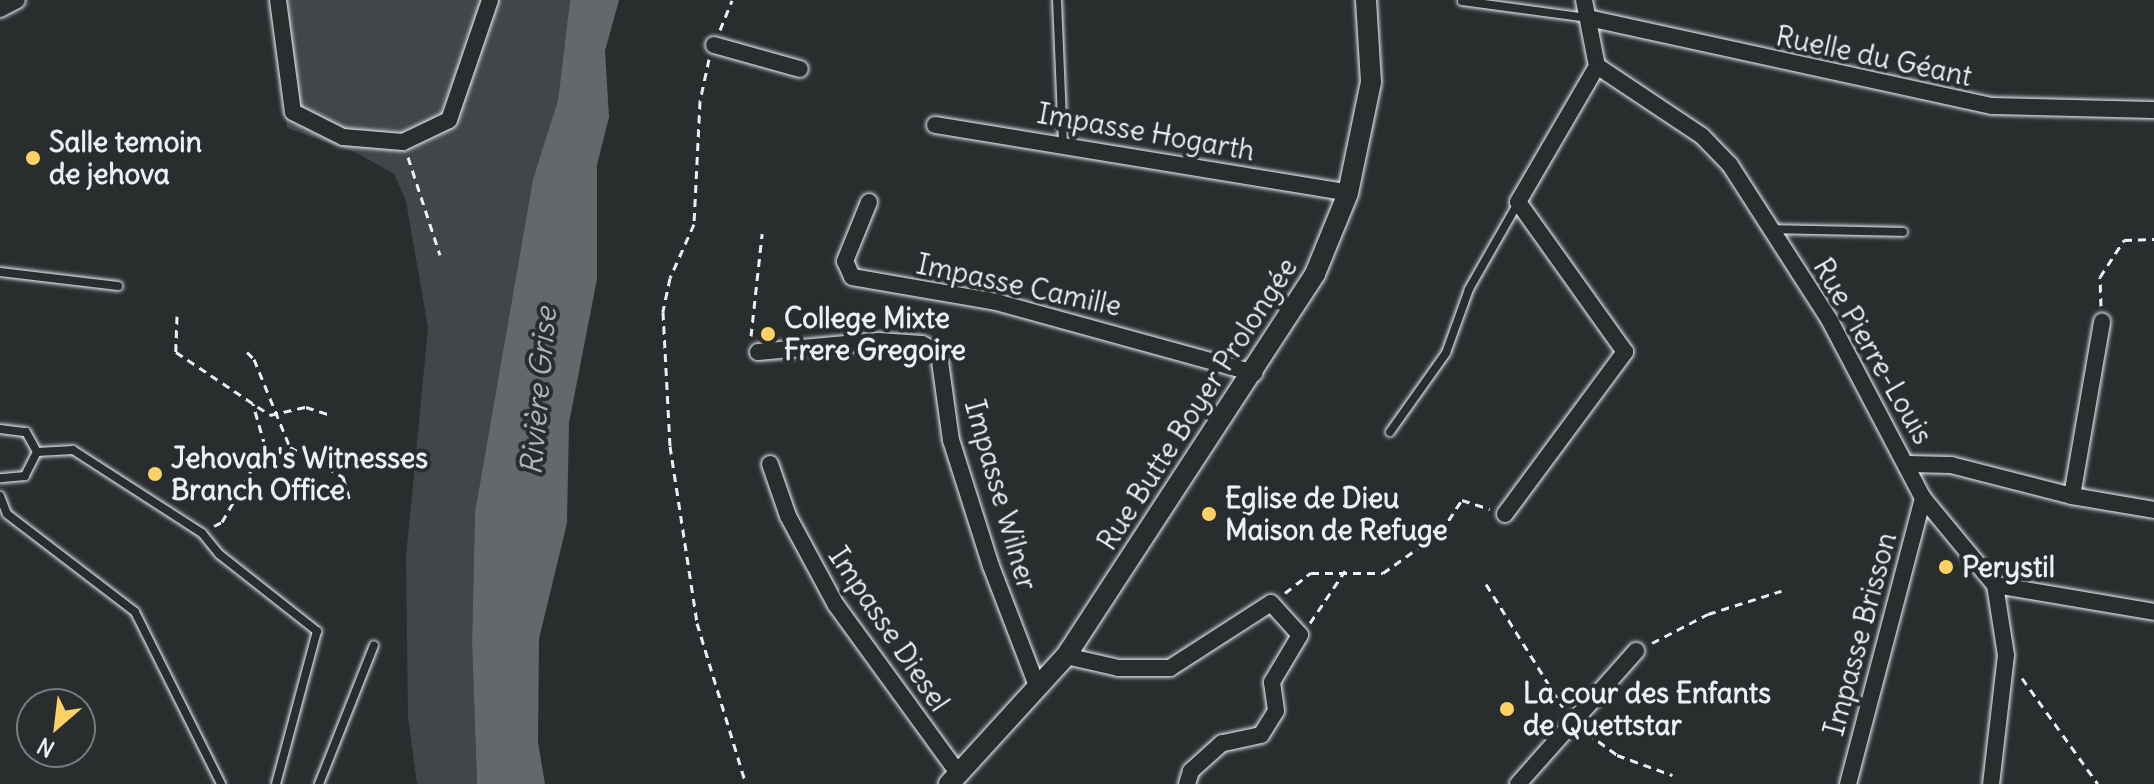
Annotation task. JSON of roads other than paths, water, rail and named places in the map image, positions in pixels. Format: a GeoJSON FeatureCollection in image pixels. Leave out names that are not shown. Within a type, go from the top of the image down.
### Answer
{"type":"FeatureCollection","features":[{"type":"Feature","properties":{"kind":"street"},"geometry":{"type":"LineString","coordinates":[[0,9],[17,0]]}},
{"type":"Feature","properties":{"kind":"street"},"geometry":{"type":"LineString","coordinates":[[278,0],[293,112],[343,137],[403,142],[449,120],[490,0]]}},
{"type":"Feature","properties":{"kind":"street","name":"Rue Butte Boyer Prolongée"},"geometry":{"type":"LineString","coordinates":[[954,779],[1066,656],[1254,373],[1315,274],[1348,193],[1371,82],[1366,0]]}},
{"type":"Feature","properties":{"kind":"street"},"geometry":{"type":"LineString","coordinates":[[1505,514],[1625,352],[1518,202],[1597,66],[1584,0]]}},
{"type":"Feature","properties":{"kind":"street","name":"Ruelle du Géant"},"geometry":{"type":"LineString","coordinates":[[1588,18],[1992,106],[2154,110]]}},
{"type":"Feature","properties":{"kind":"street"},"geometry":{"type":"LineString","coordinates":[[714,45],[800,69]]}},
{"type":"Feature","properties":{"kind":"street","name":"Rue Pierre-Louis"},"geometry":{"type":"LineString","coordinates":[[1597,66],[1702,136],[1730,165],[1830,321],[1908,464],[1923,498],[1995,585]]}},
{"type":"Feature","properties":{"kind":"street","name":"Impasse Hogarth"},"geometry":{"type":"LineString","coordinates":[[935,125],[1063,143],[1348,193]]}},
{"type":"Feature","properties":{"kind":"street","name":"Impasse Camille"},"geometry":{"type":"LineString","coordinates":[[869,202],[845,261],[852,277],[996,302],[1254,373]]}},
{"type":"Feature","properties":{"kind":"street"},"geometry":{"type":"LineString","coordinates":[[2072,496],[2102,322]]}},
{"type":"Feature","properties":{"kind":"street","name":"Impasse Wilner"},"geometry":{"type":"LineString","coordinates":[[758,352],[879,341],[922,344],[939,354],[951,440],[991,566],[1037,686]]}},
{"type":"Feature","properties":{"kind":"street","name":"Impasse Diesel"},"geometry":{"type":"LineString","coordinates":[[770,464],[788,516],[836,605],[954,779]]}},
{"type":"Feature","properties":{"kind":"street"},"geometry":{"type":"LineString","coordinates":[[1908,464],[1951,465],[2072,496],[2154,510]]}},
{"type":"Feature","properties":{"kind":"street","name":"Impasse Brisson"},"geometry":{"type":"LineString","coordinates":[[1848,784],[1923,498]]}},
{"type":"Feature","properties":{"kind":"street"},"geometry":{"type":"LineString","coordinates":[[1991,784],[2006,655],[1995,585],[2154,612]]}},
{"type":"Feature","properties":{"kind":"street"},"geometry":{"type":"LineString","coordinates":[[1066,656],[1119,668],[1170,668],[1271,603],[1300,635],[1272,682],[1276,711],[1261,735],[1222,743],[1191,771],[1187,784]]}},
{"type":"Feature","properties":{"kind":"street"},"geometry":{"type":"LineString","coordinates":[[1518,784],[1636,651]]}},
{"type":"Feature","properties":{"kind":"lane"},"geometry":{"type":"LineString","coordinates":[[1057,0],[1063,143]]}},
{"type":"Feature","properties":{"kind":"lane"},"geometry":{"type":"LineString","coordinates":[[1462,1],[1588,18]]}},
{"type":"Feature","properties":{"kind":"lane"},"geometry":{"type":"LineString","coordinates":[[1390,432],[1446,353],[1469,289],[1518,202]]}},
{"type":"Feature","properties":{"kind":"lane"},"geometry":{"type":"LineString","coordinates":[[1771,229],[1903,232]]}},
{"type":"Feature","properties":{"kind":"lane"},"geometry":{"type":"LineString","coordinates":[[0,272],[118,286]]}},
{"type":"Feature","properties":{"kind":"lane"},"geometry":{"type":"LineString","coordinates":[[0,429],[26,432],[37,452]]}},
{"type":"Feature","properties":{"kind":"lane"},"geometry":{"type":"LineString","coordinates":[[37,452],[73,450],[202,533],[219,554],[317,631],[276,784]]}},
{"type":"Feature","properties":{"kind":"lane"},"geometry":{"type":"LineString","coordinates":[[0,478],[25,476],[37,452]]}},
{"type":"Feature","properties":{"kind":"lane"},"geometry":{"type":"LineString","coordinates":[[0,496],[7,514],[135,612],[221,784]]}},
{"type":"Feature","properties":{"kind":"lane"},"geometry":{"type":"LineString","coordinates":[[319,784],[374,645]]}},
{"type":"Feature","properties":{"kind":"water","name":"Rivière Grise"},"geometry":{"type":"Polygon","coordinates":[[[570,0],[619,0],[605,51],[609,117],[597,165],[597,279],[569,423],[567,523],[539,639],[538,742],[545,784],[477,784],[472,642],[475,512],[533,179],[558,100],[570,0]]]}},
{"type":"Feature","properties":{"kind":"place","name":"Salle temoin de jehova"},"geometry":{"type":"Point","coordinates":[33,158]}},
{"type":"Feature","properties":{"kind":"place","name":"College Mixte Frere Gregoire"},"geometry":{"type":"Point","coordinates":[768,334]}},
{"type":"Feature","properties":{"kind":"place","name":"Jehovah's Witnesses Branch Office"},"geometry":{"type":"Point","coordinates":[155,474]}},
{"type":"Feature","properties":{"kind":"place","name":"Eglise de Dieu Maison de Refuge"},"geometry":{"type":"Point","coordinates":[1209,514]}},
{"type":"Feature","properties":{"kind":"place","name":"Perystil"},"geometry":{"type":"Point","coordinates":[1946,567]}},
{"type":"Feature","properties":{"kind":"place","name":"La cour des Enfants de Quettstar"},"geometry":{"type":"Point","coordinates":[1507,709]}}]}
